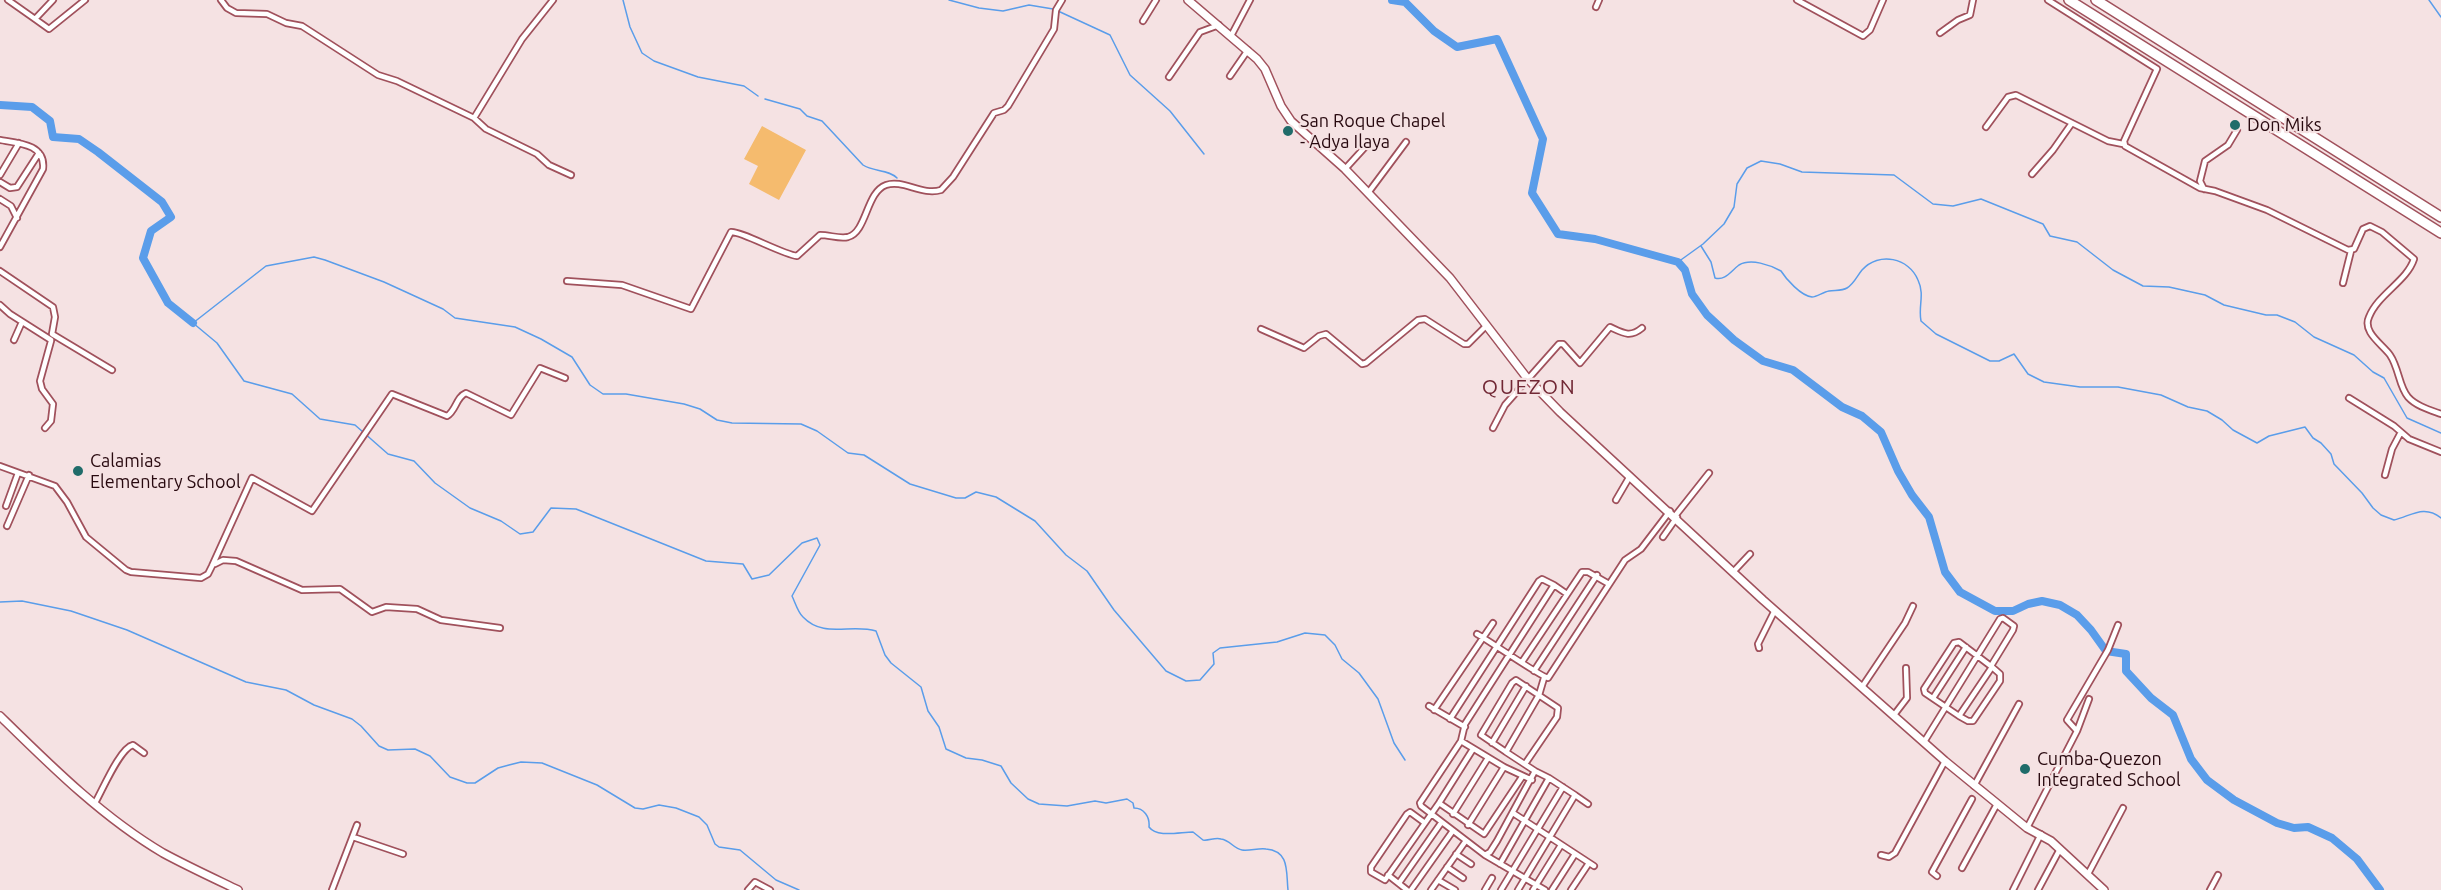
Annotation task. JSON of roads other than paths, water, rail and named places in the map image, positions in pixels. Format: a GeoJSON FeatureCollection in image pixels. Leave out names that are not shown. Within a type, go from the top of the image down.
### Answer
{"type":"FeatureCollection","features":[{"type":"Feature","properties":{"kind":"highway"},"geometry":{"type":"LineString","coordinates":[[2069,0],[2438,232]]}},
{"type":"Feature","properties":{"kind":"highway"},"geometry":{"type":"LineString","coordinates":[[2097,0],[2441,217]]}},
{"type":"Feature","properties":{"kind":"street"},"geometry":{"type":"LineString","coordinates":[[8,0],[49,29],[85,0]]}},
{"type":"Feature","properties":{"kind":"street"},"geometry":{"type":"LineString","coordinates":[[35,19],[53,0]]}},
{"type":"Feature","properties":{"kind":"street"},"geometry":{"type":"LineString","coordinates":[[220,0],[236,13],[267,14],[302,26],[378,75],[397,81],[474,118],[486,129],[537,154],[549,165],[571,175]]}},
{"type":"Feature","properties":{"kind":"street"},"geometry":{"type":"LineString","coordinates":[[474,118],[522,39],[553,0]]}},
{"type":"Feature","properties":{"kind":"street"},"geometry":{"type":"LineString","coordinates":[[567,281],[622,285],[691,309],[731,232],[740,232],[754,241],[797,256],[820,235],[849,237],[855,232],[875,193],[883,186],[894,184],[922,190],[941,190],[953,177],[994,113],[1008,106],[1054,29],[1056,10],[1062,0]]}},
{"type":"Feature","properties":{"kind":"street"},"geometry":{"type":"LineString","coordinates":[[1143,21],[1156,0]]}},
{"type":"Feature","properties":{"kind":"street"},"geometry":{"type":"LineString","coordinates":[[1188,0],[1248,50],[1265,69],[1281,106],[1291,121],[1345,169],[1450,278],[1527,378],[1602,453],[1674,515],[1776,610],[1976,789],[2027,828],[2041,834],[2104,890]]}},
{"type":"Feature","properties":{"kind":"street"},"geometry":{"type":"LineString","coordinates":[[1231,36],[1250,0]]}},
{"type":"Feature","properties":{"kind":"street"},"geometry":{"type":"LineString","coordinates":[[1596,7],[1599,0]]}},
{"type":"Feature","properties":{"kind":"street"},"geometry":{"type":"LineString","coordinates":[[1797,0],[1863,36],[1870,30],[1883,0]]}},
{"type":"Feature","properties":{"kind":"street"},"geometry":{"type":"LineString","coordinates":[[1940,33],[1958,20],[1970,15],[1973,0]]}},
{"type":"Feature","properties":{"kind":"street"},"geometry":{"type":"LineString","coordinates":[[2048,0],[2157,69],[2123,144]]}},
{"type":"Feature","properties":{"kind":"street"},"geometry":{"type":"LineString","coordinates":[[1169,77],[1200,32],[1219,25]]}},
{"type":"Feature","properties":{"kind":"street"},"geometry":{"type":"LineString","coordinates":[[1230,76],[1248,50]]}},
{"type":"Feature","properties":{"kind":"street"},"geometry":{"type":"LineString","coordinates":[[1986,127],[2011,94],[2030,101],[2108,141],[2123,144],[2204,189],[2267,210],[2351,250]]}},
{"type":"Feature","properties":{"kind":"street"},"geometry":{"type":"LineString","coordinates":[[2032,174],[2072,123]]}},
{"type":"Feature","properties":{"kind":"street"},"geometry":{"type":"LineString","coordinates":[[2204,189],[2200,182],[2205,161],[2228,145],[2237,130]]}},
{"type":"Feature","properties":{"kind":"street"},"geometry":{"type":"LineString","coordinates":[[0,140],[31,146],[44,162],[43,169],[0,247]]}},
{"type":"Feature","properties":{"kind":"street"},"geometry":{"type":"LineString","coordinates":[[1368,193],[1406,142]]}},
{"type":"Feature","properties":{"kind":"street"},"geometry":{"type":"LineString","coordinates":[[0,175],[19,143]]}},
{"type":"Feature","properties":{"kind":"street"},"geometry":{"type":"LineString","coordinates":[[1345,169],[1366,146]]}},
{"type":"Feature","properties":{"kind":"street"},"geometry":{"type":"LineString","coordinates":[[0,182],[10,188],[17,187],[39,153]]}},
{"type":"Feature","properties":{"kind":"street"},"geometry":{"type":"LineString","coordinates":[[0,199],[11,206],[17,218]]}},
{"type":"Feature","properties":{"kind":"street"},"geometry":{"type":"LineString","coordinates":[[11,206],[24,204]]}},
{"type":"Feature","properties":{"kind":"street"},"geometry":{"type":"LineString","coordinates":[[2343,283],[2351,250],[2363,229],[2370,226],[2382,232],[2414,259],[2376,305],[2368,317],[2367,324],[2371,333],[2395,363],[2406,396],[2415,403],[2441,414]]}},
{"type":"Feature","properties":{"kind":"street"},"geometry":{"type":"LineString","coordinates":[[0,271],[53,307],[56,316],[40,381],[42,389],[53,404],[51,421],[45,428]]}},
{"type":"Feature","properties":{"kind":"street"},"geometry":{"type":"LineString","coordinates":[[0,305],[51,341]]}},
{"type":"Feature","properties":{"kind":"street"},"geometry":{"type":"LineString","coordinates":[[1260,329],[1304,348],[1319,336],[1326,334],[1362,364],[1418,320],[1425,319],[1464,344],[1468,344],[1486,326]]}},
{"type":"Feature","properties":{"kind":"street"},"geometry":{"type":"LineString","coordinates":[[14,340],[22,322]]}},
{"type":"Feature","properties":{"kind":"street"},"geometry":{"type":"LineString","coordinates":[[1493,428],[1505,405],[1561,343],[1580,363],[1610,327],[1628,335],[1636,334],[1642,328]]}},
{"type":"Feature","properties":{"kind":"street"},"geometry":{"type":"LineString","coordinates":[[52,334],[112,370]]}},
{"type":"Feature","properties":{"kind":"street"},"geometry":{"type":"LineString","coordinates":[[0,466],[49,482],[59,490],[86,537],[126,570],[201,578],[208,574],[252,478],[312,511],[393,394],[447,416],[451,414],[462,395],[466,393],[511,415],[540,368],[565,378]]}},
{"type":"Feature","properties":{"kind":"street"},"geometry":{"type":"LineString","coordinates":[[2349,398],[2409,439],[2441,452]]}},
{"type":"Feature","properties":{"kind":"street"},"geometry":{"type":"LineString","coordinates":[[2385,475],[2392,449],[2401,432]]}},
{"type":"Feature","properties":{"kind":"street"},"geometry":{"type":"LineString","coordinates":[[6,506],[18,472]]}},
{"type":"Feature","properties":{"kind":"street"},"geometry":{"type":"LineString","coordinates":[[1544,678],[1548,678],[1625,560],[1641,549],[1674,515],[1709,473]]}},
{"type":"Feature","properties":{"kind":"street"},"geometry":{"type":"LineString","coordinates":[[7,526],[29,475]]}},
{"type":"Feature","properties":{"kind":"street"},"geometry":{"type":"LineString","coordinates":[[1616,500],[1630,476]]}},
{"type":"Feature","properties":{"kind":"street"},"geometry":{"type":"LineString","coordinates":[[1663,537],[1674,515]]}},
{"type":"Feature","properties":{"kind":"street"},"geometry":{"type":"LineString","coordinates":[[1734,571],[1749,554]]}},
{"type":"Feature","properties":{"kind":"street"},"geometry":{"type":"LineString","coordinates":[[212,566],[223,560],[230,560],[302,590],[340,589],[372,612],[386,607],[417,609],[441,620],[500,628]]}},
{"type":"Feature","properties":{"kind":"street"},"geometry":{"type":"LineString","coordinates":[[1522,662],[1582,572],[1597,575],[1609,584]]}},
{"type":"Feature","properties":{"kind":"street"},"geometry":{"type":"LineString","coordinates":[[1534,671],[1597,575]]}},
{"type":"Feature","properties":{"kind":"street"},"geometry":{"type":"LineString","coordinates":[[1450,718],[1539,581],[1542,579],[1566,594]]}},
{"type":"Feature","properties":{"kind":"street"},"geometry":{"type":"LineString","coordinates":[[1545,890],[1535,887],[1525,878],[1465,842],[1431,815],[1421,806],[1420,802],[1461,741],[1465,728],[1554,585]]}},
{"type":"Feature","properties":{"kind":"street"},"geometry":{"type":"LineString","coordinates":[[1862,687],[1905,624],[1913,606]]}},
{"type":"Feature","properties":{"kind":"street"},"geometry":{"type":"LineString","coordinates":[[1759,648],[1758,644],[1776,610]]}},
{"type":"Feature","properties":{"kind":"street"},"geometry":{"type":"LineString","coordinates":[[1924,742],[2000,619],[2003,618],[2011,623],[2013,630],[1959,716]]}},
{"type":"Feature","properties":{"kind":"street"},"geometry":{"type":"LineString","coordinates":[[1434,710],[1493,623]]}},
{"type":"Feature","properties":{"kind":"street"},"geometry":{"type":"LineString","coordinates":[[2077,731],[2067,720],[2107,652],[2118,625]]}},
{"type":"Feature","properties":{"kind":"street"},"geometry":{"type":"LineString","coordinates":[[1477,634],[1511,654],[1544,678]]}},
{"type":"Feature","properties":{"kind":"street"},"geometry":{"type":"LineString","coordinates":[[1959,642],[1966,647],[1992,666],[2001,677],[1973,721],[1968,721],[1946,708],[1924,689],[1954,643],[1959,642]]}},
{"type":"Feature","properties":{"kind":"street"},"geometry":{"type":"LineString","coordinates":[[1469,645],[1475,649]]}},
{"type":"Feature","properties":{"kind":"street"},"geometry":{"type":"LineString","coordinates":[[1933,698],[1966,647]]}},
{"type":"Feature","properties":{"kind":"street"},"geometry":{"type":"LineString","coordinates":[[1462,656],[1467,660]]}},
{"type":"Feature","properties":{"kind":"street"},"geometry":{"type":"LineString","coordinates":[[1894,715],[1907,698],[1906,668]]}},
{"type":"Feature","properties":{"kind":"street"},"geometry":{"type":"LineString","coordinates":[[1454,669],[1459,672]]}},
{"type":"Feature","properties":{"kind":"street"},"geometry":{"type":"LineString","coordinates":[[1506,752],[1539,695],[1544,678]]}},
{"type":"Feature","properties":{"kind":"street"},"geometry":{"type":"LineString","coordinates":[[1525,764],[1558,713],[1558,708],[1527,686],[1514,680],[1481,735],[1535,771],[1588,804]]}},
{"type":"Feature","properties":{"kind":"street"},"geometry":{"type":"LineString","coordinates":[[1445,682],[1450,686]]}},
{"type":"Feature","properties":{"kind":"street"},"geometry":{"type":"LineString","coordinates":[[1492,743],[1527,686]]}},
{"type":"Feature","properties":{"kind":"street"},"geometry":{"type":"LineString","coordinates":[[1437,694],[1442,698]]}},
{"type":"Feature","properties":{"kind":"street"},"geometry":{"type":"LineString","coordinates":[[2027,828],[2077,731],[2089,699]]}},
{"type":"Feature","properties":{"kind":"street"},"geometry":{"type":"LineString","coordinates":[[1976,789],[2019,704]]}},
{"type":"Feature","properties":{"kind":"street"},"geometry":{"type":"LineString","coordinates":[[1429,706],[1465,728]]}},
{"type":"Feature","properties":{"kind":"street"},"geometry":{"type":"LineString","coordinates":[[0,716],[34,751],[124,826],[164,853],[237,890]]}},
{"type":"Feature","properties":{"kind":"street"},"geometry":{"type":"LineString","coordinates":[[1461,741],[1522,777],[1532,780]]}},
{"type":"Feature","properties":{"kind":"street"},"geometry":{"type":"LineString","coordinates":[[95,803],[117,762],[128,747],[134,745],[144,753]]}},
{"type":"Feature","properties":{"kind":"street"},"geometry":{"type":"LineString","coordinates":[[1425,823],[1410,812],[1407,814],[1370,869],[1385,880],[1431,815],[1473,749]]}},
{"type":"Feature","properties":{"kind":"street"},"geometry":{"type":"LineString","coordinates":[[1453,814],[1488,758]]}},
{"type":"Feature","properties":{"kind":"street"},"geometry":{"type":"LineString","coordinates":[[1881,855],[1888,857],[1895,854],[1945,761]]}},
{"type":"Feature","properties":{"kind":"street"},"geometry":{"type":"LineString","coordinates":[[1468,825],[1504,767]]}},
{"type":"Feature","properties":{"kind":"street"},"geometry":{"type":"LineString","coordinates":[[1485,855],[1490,852],[1535,771]]}},
{"type":"Feature","properties":{"kind":"street"},"geometry":{"type":"LineString","coordinates":[[1439,803],[1484,834],[1522,777]]}},
{"type":"Feature","properties":{"kind":"street"},"geometry":{"type":"LineString","coordinates":[[1500,864],[1549,778]]}},
{"type":"Feature","properties":{"kind":"street"},"geometry":{"type":"LineString","coordinates":[[1501,890],[1563,787]]}},
{"type":"Feature","properties":{"kind":"street"},"geometry":{"type":"LineString","coordinates":[[1518,890],[1575,795]]}},
{"type":"Feature","properties":{"kind":"street"},"geometry":{"type":"LineString","coordinates":[[1937,876],[1932,872],[1972,799]]}},
{"type":"Feature","properties":{"kind":"street"},"geometry":{"type":"LineString","coordinates":[[1962,868],[1997,804]]}},
{"type":"Feature","properties":{"kind":"street"},"geometry":{"type":"LineString","coordinates":[[2088,874],[2123,808]]}},
{"type":"Feature","properties":{"kind":"street"},"geometry":{"type":"LineString","coordinates":[[1513,813],[1594,866]]}},
{"type":"Feature","properties":{"kind":"street"},"geometry":{"type":"LineString","coordinates":[[1398,883],[1441,823]]}},
{"type":"Feature","properties":{"kind":"street"},"geometry":{"type":"LineString","coordinates":[[332,890],[357,825]]}},
{"type":"Feature","properties":{"kind":"street"},"geometry":{"type":"LineString","coordinates":[[1388,875],[1409,890],[1452,832]]}},
{"type":"Feature","properties":{"kind":"street"},"geometry":{"type":"LineString","coordinates":[[2013,890],[2041,834]]}},
{"type":"Feature","properties":{"kind":"street"},"geometry":{"type":"LineString","coordinates":[[353,837],[403,854]]}},
{"type":"Feature","properties":{"kind":"street"},"geometry":{"type":"LineString","coordinates":[[1431,890],[1465,842]]}},
{"type":"Feature","properties":{"kind":"street"},"geometry":{"type":"LineString","coordinates":[[1535,887],[1561,845]]}},
{"type":"Feature","properties":{"kind":"street"},"geometry":{"type":"LineString","coordinates":[[2038,890],[2060,849]]}},
{"type":"Feature","properties":{"kind":"street"},"geometry":{"type":"LineString","coordinates":[[1456,854],[1471,864]]}},
{"type":"Feature","properties":{"kind":"street"},"geometry":{"type":"LineString","coordinates":[[1552,890],[1575,854]]}},
{"type":"Feature","properties":{"kind":"street"},"geometry":{"type":"LineString","coordinates":[[1571,890],[1589,862]]}},
{"type":"Feature","properties":{"kind":"street"},"geometry":{"type":"LineString","coordinates":[[1447,867],[1463,878]]}},
{"type":"Feature","properties":{"kind":"street"},"geometry":{"type":"LineString","coordinates":[[2210,890],[2218,875]]}},
{"type":"Feature","properties":{"kind":"street"},"geometry":{"type":"LineString","coordinates":[[1485,890],[1492,878]]}},
{"type":"Feature","properties":{"kind":"street"},"geometry":{"type":"LineString","coordinates":[[1438,880],[1455,890]]}},
{"type":"Feature","properties":{"kind":"street"},"geometry":{"type":"LineString","coordinates":[[748,890],[755,882],[770,890]]}},
{"type":"Feature","properties":{"kind":"waterway"},"geometry":{"type":"LineString","coordinates":[[623,0],[630,27],[642,53],[654,61],[698,77],[744,86],[758,96]]}},
{"type":"Feature","properties":{"kind":"waterway"},"geometry":{"type":"LineString","coordinates":[[949,0],[979,8],[1003,11],[1029,5],[1053,9]]}},
{"type":"Feature","properties":{"kind":"waterway"},"geometry":{"type":"LineString","coordinates":[[1392,0],[1405,2],[1434,31],[1457,47],[1497,39],[1543,139],[1532,193],[1558,234],[1595,239],[1678,262],[1685,270],[1692,294],[1707,315],[1734,340],[1763,361],[1793,370],[1842,407],[1862,416],[1881,432],[1898,471],[1912,495],[1929,517],[1945,572],[1960,592],[1995,611],[2013,611],[2042,601],[2060,605],[2077,615],[2106,651],[2126,654],[2126,671],[2151,698],[2173,715],[2191,759],[2207,780],[2234,800],[2277,823],[2294,828],[2308,827],[2332,838],[2357,859],[2380,890]]}},
{"type":"Feature","properties":{"kind":"waterway"},"geometry":{"type":"LineString","coordinates":[[2429,0],[2441,17]]}},
{"type":"Feature","properties":{"kind":"waterway"},"geometry":{"type":"LineString","coordinates":[[1058,11],[1110,35],[1130,75],[1170,111],[1204,154]]}},
{"type":"Feature","properties":{"kind":"waterway"},"geometry":{"type":"LineString","coordinates":[[765,99],[800,109],[807,116],[822,121],[863,165],[890,173],[897,178]]}},
{"type":"Feature","properties":{"kind":"waterway"},"geometry":{"type":"LineString","coordinates":[[0,105],[32,107],[50,121],[53,137],[79,139],[162,202],[171,217],[151,231],[143,258],[168,303],[193,323]]}},
{"type":"Feature","properties":{"kind":"waterway"},"geometry":{"type":"LineString","coordinates":[[1678,262],[1703,244],[1724,224],[1734,207],[1737,184],[1747,168],[1761,161],[1780,164],[1802,172],[1894,175],[1933,204],[1953,206],[1981,199],[2043,224],[2050,236],[2077,242],[2113,270],[2143,286],[2169,287],[2205,295],[2224,305],[2266,315],[2277,315],[2295,322],[2314,337],[2354,355],[2373,372],[2384,378],[2407,418],[2441,433]]}},
{"type":"Feature","properties":{"kind":"waterway"},"geometry":{"type":"LineString","coordinates":[[1701,246],[1711,262],[1715,278],[1725,277],[1744,263],[1760,263],[1781,271],[1799,290],[1812,297],[1847,288],[1862,270],[1877,260],[1901,262],[1914,272],[1920,285],[1921,321],[1936,334],[1990,361],[1999,361],[2014,354],[2028,374],[2044,382],[2080,387],[2118,387],[2161,395],[2188,407],[2207,411],[2233,430],[2257,443],[2269,436],[2305,427],[2313,438],[2331,454],[2334,464],[2381,515],[2394,520],[2423,511],[2441,518]]}},
{"type":"Feature","properties":{"kind":"waterway"},"geometry":{"type":"LineString","coordinates":[[1288,890],[1283,858],[1274,851],[1242,850],[1224,840],[1216,838],[1203,840],[1193,832],[1169,834],[1157,832],[1149,827],[1146,814],[1134,808],[1133,803],[1127,799],[1067,806],[1039,804],[1028,799],[1011,783],[1001,766],[966,758],[946,749],[939,727],[928,711],[921,687],[891,663],[885,655],[876,631],[820,627],[811,624],[800,613],[792,596],[820,545],[817,538],[802,543],[769,575],[752,579],[743,564],[706,561],[576,509],[551,508],[533,532],[520,534],[501,521],[470,508],[435,483],[414,461],[388,454],[355,425],[320,419],[292,394],[244,381],[217,343],[193,323],[266,266],[314,257],[384,282],[443,309],[455,318],[515,327],[541,339],[572,357],[590,385],[603,394],[626,394],[684,404],[700,409],[717,420],[732,423],[801,424],[817,431],[848,453],[864,455],[910,484],[956,498],[965,498],[976,492],[996,497],[1035,521],[1066,555],[1087,571],[1114,610],[1166,671],[1186,681],[1200,680],[1214,664],[1213,653],[1220,648],[1277,642],[1305,633],[1325,635],[1335,645],[1342,659],[1359,673],[1378,699],[1394,743],[1405,760]]}},
{"type":"Feature","properties":{"kind":"waterway"},"geometry":{"type":"LineString","coordinates":[[0,602],[22,601],[71,611],[127,630],[246,682],[286,690],[314,705],[352,719],[379,746],[388,750],[415,749],[430,756],[450,777],[467,783],[475,783],[498,768],[509,765],[521,762],[542,763],[597,785],[635,808],[643,809],[659,805],[676,808],[699,817],[707,825],[715,844],[719,847],[740,850],[776,880],[799,890]]}},
{"type":"Feature","properties":{"kind":"place","name":"Don Miks"},"geometry":{"type":"Point","coordinates":[2235,125]}},
{"type":"Feature","properties":{"kind":"place","name":"San Roque Chapel - Adya Ilaya"},"geometry":{"type":"Point","coordinates":[1288,131]}},
{"type":"Feature","properties":{"kind":"place","name":"Calamias Elementary School"},"geometry":{"type":"Point","coordinates":[78,471]}},
{"type":"Feature","properties":{"kind":"place","name":"Cumba-Quezon Integrated School"},"geometry":{"type":"Point","coordinates":[2025,769]}},
{"type":"Feature","properties":{"kind":"district","name":"QUEZON"},"geometry":{"type":"Point","coordinates":[1529,387]}}]}
